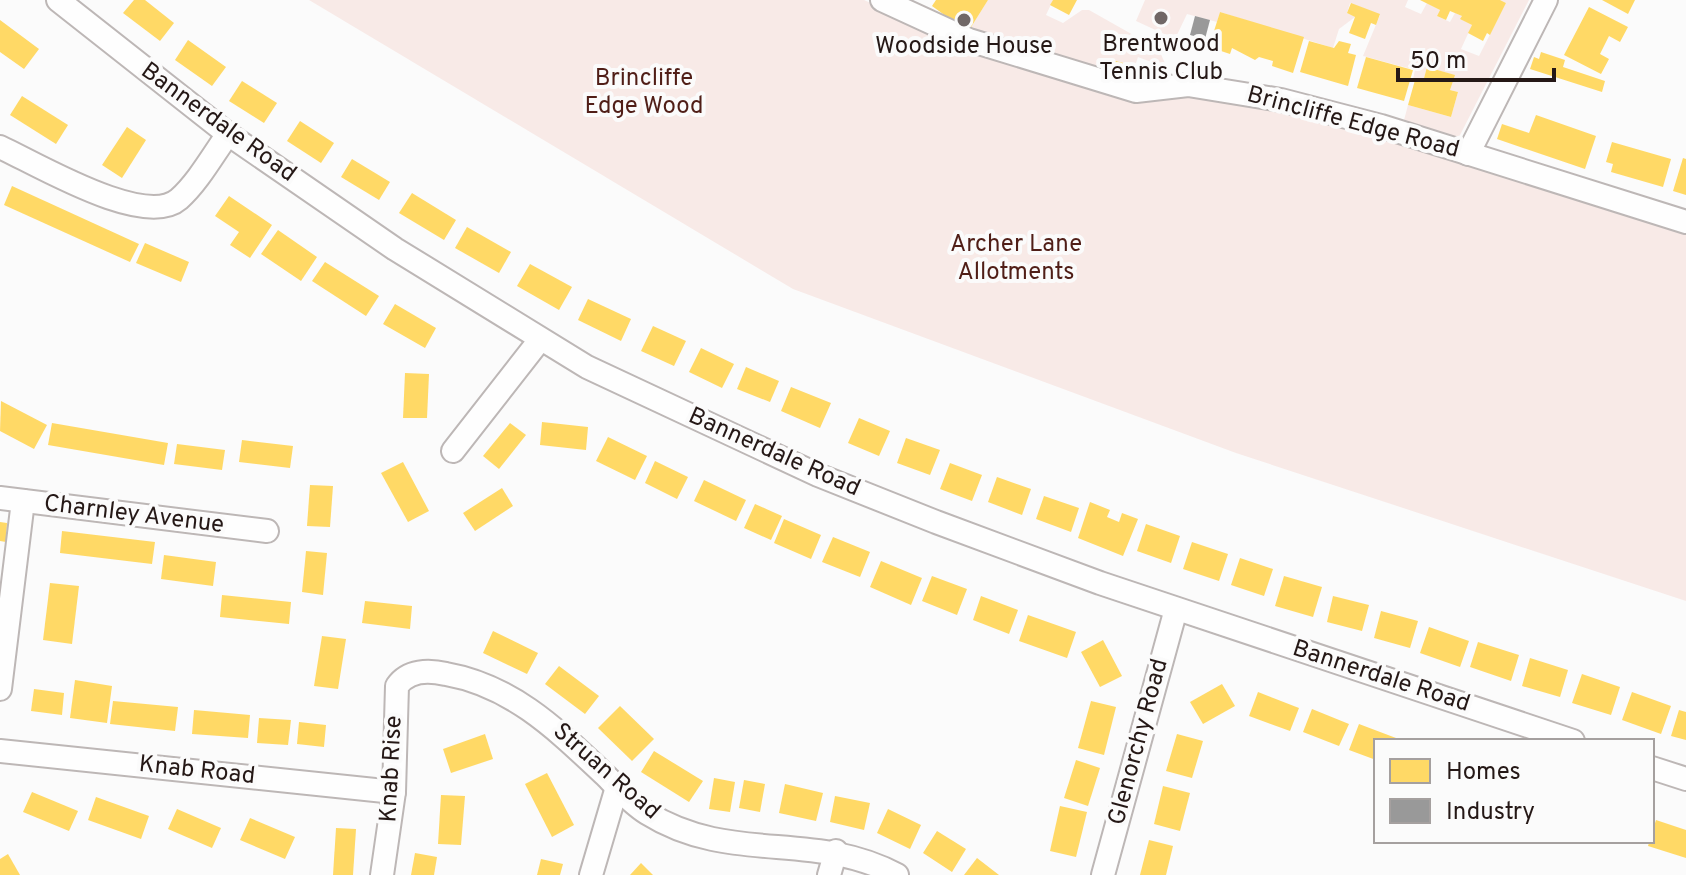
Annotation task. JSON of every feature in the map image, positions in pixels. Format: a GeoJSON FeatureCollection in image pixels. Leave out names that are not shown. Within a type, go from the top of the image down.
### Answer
{"type":"FeatureCollection","features":[{"type":"Feature","properties":{"kind":"street","name":"Bannerdale Road"},"geometry":{"type":"LineString","coordinates":[[58,0],[228,134],[395,249],[539,341],[587,367],[818,475],[951,528],[1176,609],[1567,739]]}},
{"type":"Feature","properties":{"kind":"street","name":"Brincliffe Edge Road"},"geometry":{"type":"LineString","coordinates":[[882,0],[969,40],[1136,91],[1188,85],[1281,100],[1686,222]]}},
{"type":"Feature","properties":{"kind":"street"},"geometry":{"type":"LineString","coordinates":[[1468,154],[1546,0]]}},
{"type":"Feature","properties":{"kind":"street"},"geometry":{"type":"LineString","coordinates":[[0,147],[122,203],[146,209],[164,208],[179,199],[228,134]]}},
{"type":"Feature","properties":{"kind":"street"},"geometry":{"type":"LineString","coordinates":[[453,451],[539,341]]}},
{"type":"Feature","properties":{"kind":"street","name":"Charnley Avenue"},"geometry":{"type":"LineString","coordinates":[[0,498],[267,531]]}},
{"type":"Feature","properties":{"kind":"street"},"geometry":{"type":"LineString","coordinates":[[0,689],[23,501]]}},
{"type":"Feature","properties":{"kind":"street","name":"Glenorchy Road"},"geometry":{"type":"LineString","coordinates":[[1103,875],[1176,609]]}},
{"type":"Feature","properties":{"kind":"street","name":"Struan Road"},"geometry":{"type":"LineString","coordinates":[[415,673],[456,675],[491,686],[522,703],[547,721],[645,812],[680,831],[716,843],[836,851],[897,875]]}},
{"type":"Feature","properties":{"kind":"street","name":"Knab Rise"},"geometry":{"type":"LineString","coordinates":[[382,875],[394,792],[395,693],[401,680],[415,673]]}},
{"type":"Feature","properties":{"kind":"street","name":"Knab Road"},"geometry":{"type":"LineString","coordinates":[[0,751],[394,792]]}},
{"type":"Feature","properties":{"kind":"street"},"geometry":{"type":"LineString","coordinates":[[1654,769],[1686,779]]}},
{"type":"Feature","properties":{"kind":"street"},"geometry":{"type":"LineString","coordinates":[[591,875],[617,787]]}},
{"type":"Feature","properties":{"kind":"street"},"geometry":{"type":"LineString","coordinates":[[829,875],[836,851]]}},
{"type":"Feature","properties":{"kind":"green space"},"geometry":{"type":"Polygon","coordinates":[[[309,0],[864,0],[966,47],[1227,99],[1411,147],[1686,229],[1686,601],[1236,453],[793,289],[309,0]]]}},
{"type":"Feature","properties":{"kind":"green space"},"geometry":{"type":"Polygon","coordinates":[[[988,0],[1053,0],[1046,15],[1063,23],[1082,10],[1089,10],[1151,45],[1160,52],[1167,68],[1138,57],[1135,66],[1113,60],[1108,74],[968,32],[988,0]]]}},
{"type":"Feature","properties":{"kind":"green space"},"geometry":{"type":"Polygon","coordinates":[[[1145,0],[1408,0],[1405,7],[1421,14],[1427,3],[1440,10],[1437,16],[1450,22],[1455,13],[1472,25],[1461,49],[1479,56],[1506,3],[1500,0],[1529,0],[1458,139],[1403,124],[1408,105],[1451,117],[1458,92],[1450,90],[1454,75],[1427,67],[1423,82],[1413,79],[1415,70],[1363,56],[1380,15],[1350,3],[1347,13],[1355,17],[1339,29],[1333,48],[1220,12],[1217,22],[1187,14],[1175,39],[1136,21],[1145,0]]]}},
{"type":"Feature","properties":{"kind":"green space"},"geometry":{"type":"Polygon","coordinates":[[[1135,66],[1164,79],[1131,80],[1135,66]]]}},
{"type":"Feature","properties":{"kind":"building: Homes"},"geometry":{"type":"Polygon","coordinates":[[[134,0],[145,0],[174,23],[160,41],[123,13],[134,0]]]}},
{"type":"Feature","properties":{"kind":"building: Homes","name":"Woodside House"},"geometry":{"type":"Polygon","coordinates":[[[936,0],[988,0],[968,32],[932,6],[936,0]]]}},
{"type":"Feature","properties":{"kind":"building: Homes"},"geometry":{"type":"Polygon","coordinates":[[[1053,0],[1077,0],[1069,15],[1050,5],[1053,0]]]}},
{"type":"Feature","properties":{"kind":"building: Homes"},"geometry":{"type":"Polygon","coordinates":[[[1420,0],[1500,0],[1506,3],[1490,35],[1487,33],[1483,41],[1468,33],[1472,25],[1460,19],[1462,16],[1450,11],[1446,20],[1437,16],[1440,10],[1420,0]]]}},
{"type":"Feature","properties":{"kind":"building: Homes"},"geometry":{"type":"Polygon","coordinates":[[[1602,0],[1635,0],[1628,14],[1602,0]]]}},
{"type":"Feature","properties":{"kind":"building: Homes"},"geometry":{"type":"Polygon","coordinates":[[[1351,3],[1380,14],[1376,25],[1371,23],[1365,39],[1349,33],[1355,17],[1347,13],[1351,3]]]}},
{"type":"Feature","properties":{"kind":"building: Homes"},"geometry":{"type":"Polygon","coordinates":[[[1589,7],[1628,27],[1620,42],[1609,36],[1600,54],[1609,59],[1601,74],[1564,55],[1589,7]]]}},
{"type":"Feature","properties":{"kind":"building: Homes"},"geometry":{"type":"Polygon","coordinates":[[[1220,12],[1304,37],[1293,73],[1272,66],[1273,61],[1259,57],[1255,60],[1232,48],[1230,54],[1209,47],[1220,12]]]}},
{"type":"Feature","properties":{"kind":"building: Homes"},"geometry":{"type":"Polygon","coordinates":[[[0,20],[39,49],[24,69],[0,52],[0,20]]]}},
{"type":"Feature","properties":{"kind":"building: Homes"},"geometry":{"type":"Polygon","coordinates":[[[188,40],[226,67],[212,86],[175,60],[188,40]]]}},
{"type":"Feature","properties":{"kind":"building: Homes"},"geometry":{"type":"Polygon","coordinates":[[[1309,41],[1334,48],[1339,41],[1351,44],[1348,53],[1356,55],[1348,86],[1300,72],[1309,41]]]}},
{"type":"Feature","properties":{"kind":"building: Homes"},"geometry":{"type":"Polygon","coordinates":[[[1541,52],[1565,60],[1563,67],[1605,81],[1602,92],[1530,69],[1534,57],[1539,59],[1541,52]]]}},
{"type":"Feature","properties":{"kind":"building: Homes"},"geometry":{"type":"Polygon","coordinates":[[[1366,57],[1413,70],[1404,101],[1357,88],[1366,57]]]}},
{"type":"Feature","properties":{"kind":"building: Homes"},"geometry":{"type":"Polygon","coordinates":[[[1112,60],[1135,66],[1131,80],[1108,74],[1112,60]]]}},
{"type":"Feature","properties":{"kind":"building: Homes"},"geometry":{"type":"Polygon","coordinates":[[[1427,67],[1455,75],[1450,90],[1458,92],[1451,117],[1408,105],[1415,80],[1423,82],[1427,67]]]}},
{"type":"Feature","properties":{"kind":"building: Homes"},"geometry":{"type":"Polygon","coordinates":[[[242,81],[277,103],[264,123],[229,101],[242,81]]]}},
{"type":"Feature","properties":{"kind":"building: Homes"},"geometry":{"type":"Polygon","coordinates":[[[22,96],[68,125],[56,144],[10,115],[22,96]]]}},
{"type":"Feature","properties":{"kind":"building: Homes"},"geometry":{"type":"Polygon","coordinates":[[[1536,115],[1596,136],[1585,169],[1497,139],[1502,124],[1529,133],[1536,115]]]}},
{"type":"Feature","properties":{"kind":"building: Homes"},"geometry":{"type":"Polygon","coordinates":[[[300,121],[334,143],[321,163],[287,141],[300,121]]]}},
{"type":"Feature","properties":{"kind":"building: Homes"},"geometry":{"type":"Polygon","coordinates":[[[127,127],[146,140],[122,178],[102,165],[127,127]]]}},
{"type":"Feature","properties":{"kind":"building: Homes"},"geometry":{"type":"Polygon","coordinates":[[[1612,142],[1671,159],[1663,187],[1611,172],[1613,164],[1606,162],[1612,142]]]}},
{"type":"Feature","properties":{"kind":"building: Homes"},"geometry":{"type":"Polygon","coordinates":[[[1683,158],[1686,159],[1686,195],[1673,191],[1683,158]]]}},
{"type":"Feature","properties":{"kind":"building: Homes"},"geometry":{"type":"Polygon","coordinates":[[[352,159],[390,182],[379,200],[341,177],[352,159]]]}},
{"type":"Feature","properties":{"kind":"building: Homes"},"geometry":{"type":"Polygon","coordinates":[[[12,186],[139,244],[130,262],[4,205],[12,186]]]}},
{"type":"Feature","properties":{"kind":"building: Homes"},"geometry":{"type":"Polygon","coordinates":[[[412,193],[456,220],[444,240],[399,213],[412,193]]]}},
{"type":"Feature","properties":{"kind":"building: Homes"},"geometry":{"type":"Polygon","coordinates":[[[229,196],[272,225],[250,258],[230,245],[239,232],[215,216],[229,196]]]}},
{"type":"Feature","properties":{"kind":"building: Homes"},"geometry":{"type":"Polygon","coordinates":[[[467,227],[511,252],[499,273],[455,248],[467,227]]]}},
{"type":"Feature","properties":{"kind":"building: Homes"},"geometry":{"type":"Polygon","coordinates":[[[278,230],[317,257],[301,281],[261,254],[278,230]]]}},
{"type":"Feature","properties":{"kind":"building: Homes"},"geometry":{"type":"Polygon","coordinates":[[[145,243],[189,262],[181,282],[136,263],[145,243]]]}},
{"type":"Feature","properties":{"kind":"building: Homes"},"geometry":{"type":"Polygon","coordinates":[[[325,262],[379,296],[366,316],[312,281],[325,262]]]}},
{"type":"Feature","properties":{"kind":"building: Homes"},"geometry":{"type":"Polygon","coordinates":[[[530,264],[572,287],[559,310],[517,286],[530,264]]]}},
{"type":"Feature","properties":{"kind":"building: Homes"},"geometry":{"type":"Polygon","coordinates":[[[588,299],[631,319],[621,341],[578,320],[588,299]]]}},
{"type":"Feature","properties":{"kind":"building: Homes"},"geometry":{"type":"Polygon","coordinates":[[[395,304],[436,328],[425,348],[383,324],[395,304]]]}},
{"type":"Feature","properties":{"kind":"building: Homes"},"geometry":{"type":"Polygon","coordinates":[[[653,326],[686,341],[674,366],[641,351],[653,326]]]}},
{"type":"Feature","properties":{"kind":"building: Homes"},"geometry":{"type":"Polygon","coordinates":[[[701,348],[734,364],[722,388],[689,372],[701,348]]]}},
{"type":"Feature","properties":{"kind":"building: Homes"},"geometry":{"type":"Polygon","coordinates":[[[746,367],[779,381],[770,402],[737,389],[746,367]]]}},
{"type":"Feature","properties":{"kind":"building: Homes"},"geometry":{"type":"Polygon","coordinates":[[[405,373],[429,374],[427,418],[403,418],[405,373]]]}},
{"type":"Feature","properties":{"kind":"building: Homes"},"geometry":{"type":"Polygon","coordinates":[[[791,387],[831,403],[820,428],[781,411],[791,387]]]}},
{"type":"Feature","properties":{"kind":"building: Homes"},"geometry":{"type":"Polygon","coordinates":[[[1,401],[47,425],[34,449],[0,431],[1,401]]]}},
{"type":"Feature","properties":{"kind":"building: Homes"},"geometry":{"type":"Polygon","coordinates":[[[859,418],[890,431],[879,456],[848,443],[859,418]]]}},
{"type":"Feature","properties":{"kind":"building: Homes"},"geometry":{"type":"Polygon","coordinates":[[[542,422],[588,427],[586,450],[540,445],[542,422]]]}},
{"type":"Feature","properties":{"kind":"building: Homes"},"geometry":{"type":"Polygon","coordinates":[[[52,423],[168,443],[164,465],[48,445],[52,423]]]}},
{"type":"Feature","properties":{"kind":"building: Homes"},"geometry":{"type":"Polygon","coordinates":[[[510,423],[526,435],[499,469],[483,456],[510,423]]]}},
{"type":"Feature","properties":{"kind":"building: Homes"},"geometry":{"type":"Polygon","coordinates":[[[608,437],[647,456],[635,480],[596,461],[608,437]]]}},
{"type":"Feature","properties":{"kind":"building: Homes"},"geometry":{"type":"Polygon","coordinates":[[[906,438],[940,450],[930,475],[897,463],[906,438]]]}},
{"type":"Feature","properties":{"kind":"building: Homes"},"geometry":{"type":"Polygon","coordinates":[[[242,440],[293,446],[290,468],[239,462],[242,440]]]}},
{"type":"Feature","properties":{"kind":"building: Homes"},"geometry":{"type":"Polygon","coordinates":[[[177,444],[225,450],[222,470],[174,464],[177,444]]]}},
{"type":"Feature","properties":{"kind":"building: Homes"},"geometry":{"type":"Polygon","coordinates":[[[655,461],[688,477],[677,499],[645,483],[655,461]]]}},
{"type":"Feature","properties":{"kind":"building: Homes"},"geometry":{"type":"Polygon","coordinates":[[[403,462],[429,511],[408,522],[381,473],[403,462]]]}},
{"type":"Feature","properties":{"kind":"building: Homes"},"geometry":{"type":"Polygon","coordinates":[[[950,463],[982,475],[972,501],[940,489],[950,463]]]}},
{"type":"Feature","properties":{"kind":"building: Homes"},"geometry":{"type":"Polygon","coordinates":[[[997,477],[1031,489],[1022,515],[988,502],[997,477]]]}},
{"type":"Feature","properties":{"kind":"building: Homes"},"geometry":{"type":"Polygon","coordinates":[[[704,480],[746,500],[736,521],[694,501],[704,480]]]}},
{"type":"Feature","properties":{"kind":"building: Homes"},"geometry":{"type":"Polygon","coordinates":[[[310,485],[333,486],[330,527],[307,526],[310,485]]]}},
{"type":"Feature","properties":{"kind":"building: Homes"},"geometry":{"type":"Polygon","coordinates":[[[502,488],[513,506],[475,531],[463,513],[502,488]]]}},
{"type":"Feature","properties":{"kind":"building: Homes"},"geometry":{"type":"Polygon","coordinates":[[[1044,496],[1079,508],[1071,532],[1036,519],[1044,496]]]}},
{"type":"Feature","properties":{"kind":"building: Homes"},"geometry":{"type":"Polygon","coordinates":[[[1090,502],[1110,510],[1107,517],[1119,522],[1122,513],[1138,519],[1123,556],[1078,538],[1090,502]]]}},
{"type":"Feature","properties":{"kind":"building: Homes"},"geometry":{"type":"Polygon","coordinates":[[[755,504],[782,516],[771,540],[744,528],[755,504]]]}},
{"type":"Feature","properties":{"kind":"building: Homes"},"geometry":{"type":"Polygon","coordinates":[[[784,519],[821,535],[811,559],[774,543],[784,519]]]}},
{"type":"Feature","properties":{"kind":"building: Homes"},"geometry":{"type":"Polygon","coordinates":[[[0,522],[7,523],[6,542],[0,541],[0,522]]]}},
{"type":"Feature","properties":{"kind":"building: Homes"},"geometry":{"type":"Polygon","coordinates":[[[1146,524],[1180,536],[1171,563],[1137,551],[1146,524]]]}},
{"type":"Feature","properties":{"kind":"building: Homes"},"geometry":{"type":"Polygon","coordinates":[[[62,531],[155,542],[152,564],[60,553],[62,531]]]}},
{"type":"Feature","properties":{"kind":"building: Homes"},"geometry":{"type":"Polygon","coordinates":[[[833,537],[870,552],[860,577],[822,562],[833,537]]]}},
{"type":"Feature","properties":{"kind":"building: Homes"},"geometry":{"type":"Polygon","coordinates":[[[1192,542],[1228,554],[1219,581],[1183,569],[1192,542]]]}},
{"type":"Feature","properties":{"kind":"building: Homes"},"geometry":{"type":"Polygon","coordinates":[[[306,551],[327,553],[323,595],[302,592],[306,551]]]}},
{"type":"Feature","properties":{"kind":"building: Homes"},"geometry":{"type":"Polygon","coordinates":[[[164,555],[216,562],[213,586],[161,579],[164,555]]]}},
{"type":"Feature","properties":{"kind":"building: Homes"},"geometry":{"type":"Polygon","coordinates":[[[1240,558],[1273,569],[1264,596],[1231,585],[1240,558]]]}},
{"type":"Feature","properties":{"kind":"building: Homes"},"geometry":{"type":"Polygon","coordinates":[[[881,561],[922,578],[911,605],[870,587],[881,561]]]}},
{"type":"Feature","properties":{"kind":"building: Homes"},"geometry":{"type":"Polygon","coordinates":[[[932,576],[967,589],[957,615],[922,601],[932,576]]]}},
{"type":"Feature","properties":{"kind":"building: Homes"},"geometry":{"type":"Polygon","coordinates":[[[1284,576],[1322,587],[1313,617],[1275,606],[1284,576]]]}},
{"type":"Feature","properties":{"kind":"building: Homes"},"geometry":{"type":"Polygon","coordinates":[[[50,583],[79,586],[72,644],[43,640],[50,583]]]}},
{"type":"Feature","properties":{"kind":"building: Homes"},"geometry":{"type":"Polygon","coordinates":[[[222,595],[291,602],[289,624],[220,617],[222,595]]]}},
{"type":"Feature","properties":{"kind":"building: Homes"},"geometry":{"type":"Polygon","coordinates":[[[981,596],[1018,610],[1009,634],[973,620],[981,596]]]}},
{"type":"Feature","properties":{"kind":"building: Homes"},"geometry":{"type":"Polygon","coordinates":[[[1333,596],[1369,605],[1362,631],[1327,622],[1333,596]]]}},
{"type":"Feature","properties":{"kind":"building: Homes"},"geometry":{"type":"Polygon","coordinates":[[[365,601],[412,606],[410,629],[362,623],[365,601]]]}},
{"type":"Feature","properties":{"kind":"building: Homes"},"geometry":{"type":"Polygon","coordinates":[[[1381,611],[1418,621],[1410,648],[1374,638],[1381,611]]]}},
{"type":"Feature","properties":{"kind":"building: Homes"},"geometry":{"type":"Polygon","coordinates":[[[1028,615],[1076,632],[1067,658],[1019,641],[1028,615]]]}},
{"type":"Feature","properties":{"kind":"building: Homes"},"geometry":{"type":"Polygon","coordinates":[[[1429,627],[1469,641],[1460,667],[1420,653],[1429,627]]]}},
{"type":"Feature","properties":{"kind":"building: Homes"},"geometry":{"type":"Polygon","coordinates":[[[493,631],[538,653],[527,674],[483,653],[493,631]]]}},
{"type":"Feature","properties":{"kind":"building: Homes"},"geometry":{"type":"Polygon","coordinates":[[[322,636],[346,639],[338,689],[314,686],[322,636]]]}},
{"type":"Feature","properties":{"kind":"building: Homes"},"geometry":{"type":"Polygon","coordinates":[[[1103,640],[1122,676],[1100,687],[1081,652],[1103,640]]]}},
{"type":"Feature","properties":{"kind":"building: Homes"},"geometry":{"type":"Polygon","coordinates":[[[1478,642],[1519,655],[1511,681],[1470,667],[1478,642]]]}},
{"type":"Feature","properties":{"kind":"building: Homes"},"geometry":{"type":"Polygon","coordinates":[[[1530,658],[1568,670],[1560,697],[1522,686],[1530,658]]]}},
{"type":"Feature","properties":{"kind":"building: Homes"},"geometry":{"type":"Polygon","coordinates":[[[559,666],[599,696],[585,714],[545,684],[559,666]]]}},
{"type":"Feature","properties":{"kind":"building: Homes"},"geometry":{"type":"Polygon","coordinates":[[[1582,674],[1620,687],[1611,715],[1572,703],[1582,674]]]}},
{"type":"Feature","properties":{"kind":"building: Homes"},"geometry":{"type":"Polygon","coordinates":[[[75,680],[112,686],[107,723],[70,718],[75,680]]]}},
{"type":"Feature","properties":{"kind":"building: Homes"},"geometry":{"type":"Polygon","coordinates":[[[1222,684],[1235,706],[1203,724],[1190,702],[1222,684]]]}},
{"type":"Feature","properties":{"kind":"building: Homes"},"geometry":{"type":"Polygon","coordinates":[[[34,689],[64,693],[62,715],[31,711],[34,689]]]}},
{"type":"Feature","properties":{"kind":"building: Homes"},"geometry":{"type":"Polygon","coordinates":[[[1258,692],[1299,708],[1290,731],[1249,716],[1258,692]]]}},
{"type":"Feature","properties":{"kind":"building: Homes"},"geometry":{"type":"Polygon","coordinates":[[[1632,692],[1671,706],[1661,734],[1622,720],[1632,692]]]}},
{"type":"Feature","properties":{"kind":"building: Homes"},"geometry":{"type":"Polygon","coordinates":[[[113,701],[178,707],[175,731],[110,724],[113,701]]]}},
{"type":"Feature","properties":{"kind":"building: Homes"},"geometry":{"type":"Polygon","coordinates":[[[1091,701],[1116,707],[1104,755],[1078,748],[1091,701]]]}},
{"type":"Feature","properties":{"kind":"building: Homes"},"geometry":{"type":"Polygon","coordinates":[[[620,706],[654,739],[632,761],[598,728],[620,706]]]}},
{"type":"Feature","properties":{"kind":"building: Homes"},"geometry":{"type":"Polygon","coordinates":[[[1312,709],[1349,724],[1339,746],[1303,732],[1312,709]]]}},
{"type":"Feature","properties":{"kind":"building: Homes"},"geometry":{"type":"Polygon","coordinates":[[[194,710],[250,715],[248,738],[192,734],[194,710]]]}},
{"type":"Feature","properties":{"kind":"building: Homes"},"geometry":{"type":"Polygon","coordinates":[[[1679,710],[1686,712],[1686,740],[1671,736],[1679,710]]]}},
{"type":"Feature","properties":{"kind":"building: Homes"},"geometry":{"type":"Polygon","coordinates":[[[259,718],[291,720],[288,745],[257,743],[259,718]]]}},
{"type":"Feature","properties":{"kind":"building: Homes"},"geometry":{"type":"Polygon","coordinates":[[[299,722],[326,725],[324,747],[297,744],[299,722]]]}},
{"type":"Feature","properties":{"kind":"building: Homes"},"geometry":{"type":"Polygon","coordinates":[[[1359,724],[1396,738],[1374,739],[1374,759],[1349,750],[1359,724]]]}},
{"type":"Feature","properties":{"kind":"building: Homes"},"geometry":{"type":"Polygon","coordinates":[[[485,734],[493,759],[451,773],[443,749],[485,734]]]}},
{"type":"Feature","properties":{"kind":"building: Homes"},"geometry":{"type":"Polygon","coordinates":[[[1177,734],[1203,741],[1192,778],[1166,771],[1177,734]]]}},
{"type":"Feature","properties":{"kind":"building: Homes"},"geometry":{"type":"Polygon","coordinates":[[[654,751],[703,781],[689,802],[641,772],[654,751]]]}},
{"type":"Feature","properties":{"kind":"building: Homes"},"geometry":{"type":"Polygon","coordinates":[[[1076,760],[1100,768],[1088,806],[1064,798],[1076,760]]]}},
{"type":"Feature","properties":{"kind":"building: Homes"},"geometry":{"type":"Polygon","coordinates":[[[547,773],[574,825],[552,837],[525,784],[547,773]]]}},
{"type":"Feature","properties":{"kind":"building: Homes"},"geometry":{"type":"Polygon","coordinates":[[[714,778],[735,782],[730,812],[709,809],[714,778]]]}},
{"type":"Feature","properties":{"kind":"building: Homes"},"geometry":{"type":"Polygon","coordinates":[[[744,780],[765,784],[760,812],[739,808],[744,780]]]}},
{"type":"Feature","properties":{"kind":"building: Homes"},"geometry":{"type":"Polygon","coordinates":[[[785,784],[823,793],[816,821],[779,813],[785,784]]]}},
{"type":"Feature","properties":{"kind":"building: Homes"},"geometry":{"type":"Polygon","coordinates":[[[1163,786],[1190,793],[1180,831],[1154,824],[1163,786]]]}},
{"type":"Feature","properties":{"kind":"building: Homes"},"geometry":{"type":"Polygon","coordinates":[[[32,792],[78,811],[69,831],[23,812],[32,792]]]}},
{"type":"Feature","properties":{"kind":"building: Homes"},"geometry":{"type":"Polygon","coordinates":[[[441,795],[465,796],[461,845],[438,844],[441,795]]]}},
{"type":"Feature","properties":{"kind":"building: Homes"},"geometry":{"type":"Polygon","coordinates":[[[835,796],[870,803],[864,830],[830,822],[835,796]]]}},
{"type":"Feature","properties":{"kind":"building: Homes"},"geometry":{"type":"Polygon","coordinates":[[[96,797],[149,816],[141,839],[88,820],[96,797]]]}},
{"type":"Feature","properties":{"kind":"building: Homes"},"geometry":{"type":"Polygon","coordinates":[[[1060,806],[1087,812],[1076,857],[1050,851],[1060,806]]]}},
{"type":"Feature","properties":{"kind":"building: Homes"},"geometry":{"type":"Polygon","coordinates":[[[177,809],[221,828],[212,848],[168,829],[177,809]]]}},
{"type":"Feature","properties":{"kind":"building: Homes"},"geometry":{"type":"Polygon","coordinates":[[[888,809],[921,825],[910,849],[877,833],[888,809]]]}},
{"type":"Feature","properties":{"kind":"building: Homes"},"geometry":{"type":"Polygon","coordinates":[[[250,818],[295,837],[285,859],[240,840],[250,818]]]}},
{"type":"Feature","properties":{"kind":"building: Homes"},"geometry":{"type":"Polygon","coordinates":[[[1656,820],[1686,830],[1686,858],[1648,846],[1654,843],[1656,820]]]}},
{"type":"Feature","properties":{"kind":"building: Homes"},"geometry":{"type":"Polygon","coordinates":[[[336,828],[356,829],[353,875],[333,875],[336,828]]]}},
{"type":"Feature","properties":{"kind":"building: Homes"},"geometry":{"type":"Polygon","coordinates":[[[937,831],[966,849],[952,872],[923,853],[937,831]]]}},
{"type":"Feature","properties":{"kind":"building: Homes"},"geometry":{"type":"Polygon","coordinates":[[[1149,840],[1173,846],[1166,875],[1140,875],[1149,840]]]}},
{"type":"Feature","properties":{"kind":"building: Homes"},"geometry":{"type":"Polygon","coordinates":[[[415,853],[437,857],[434,875],[411,875],[415,853]]]}},
{"type":"Feature","properties":{"kind":"building: Homes"},"geometry":{"type":"Polygon","coordinates":[[[8,854],[20,875],[0,875],[0,859],[8,854]]]}},
{"type":"Feature","properties":{"kind":"building: Homes"},"geometry":{"type":"Polygon","coordinates":[[[977,858],[999,875],[964,875],[977,858]]]}},
{"type":"Feature","properties":{"kind":"building: Homes"},"geometry":{"type":"Polygon","coordinates":[[[541,859],[563,864],[560,875],[537,875],[541,859]]]}},
{"type":"Feature","properties":{"kind":"building: Homes"},"geometry":{"type":"Polygon","coordinates":[[[641,863],[653,875],[630,875],[641,863]]]}},
{"type":"Feature","properties":{"kind":"building: Industry"},"geometry":{"type":"Polygon","coordinates":[[[1195,16],[1210,20],[1205,39],[1190,35],[1195,16]]]}},
{"type":"Feature","properties":{"kind":"place","name":"Brentwood Tennis Club"},"geometry":{"type":"Point","coordinates":[1161,18]}},
{"type":"Feature","properties":{"kind":"place","name":"Woodside House"},"geometry":{"type":"Point","coordinates":[964,20]}},
{"type":"Feature","properties":{"kind":"park label","name":"Brincliffe Edge Wood"},"geometry":{"type":"Point","coordinates":[644,93]}},
{"type":"Feature","properties":{"kind":"park label","name":"Archer Lane Allotments"},"geometry":{"type":"Point","coordinates":[1016,259]}}]}
